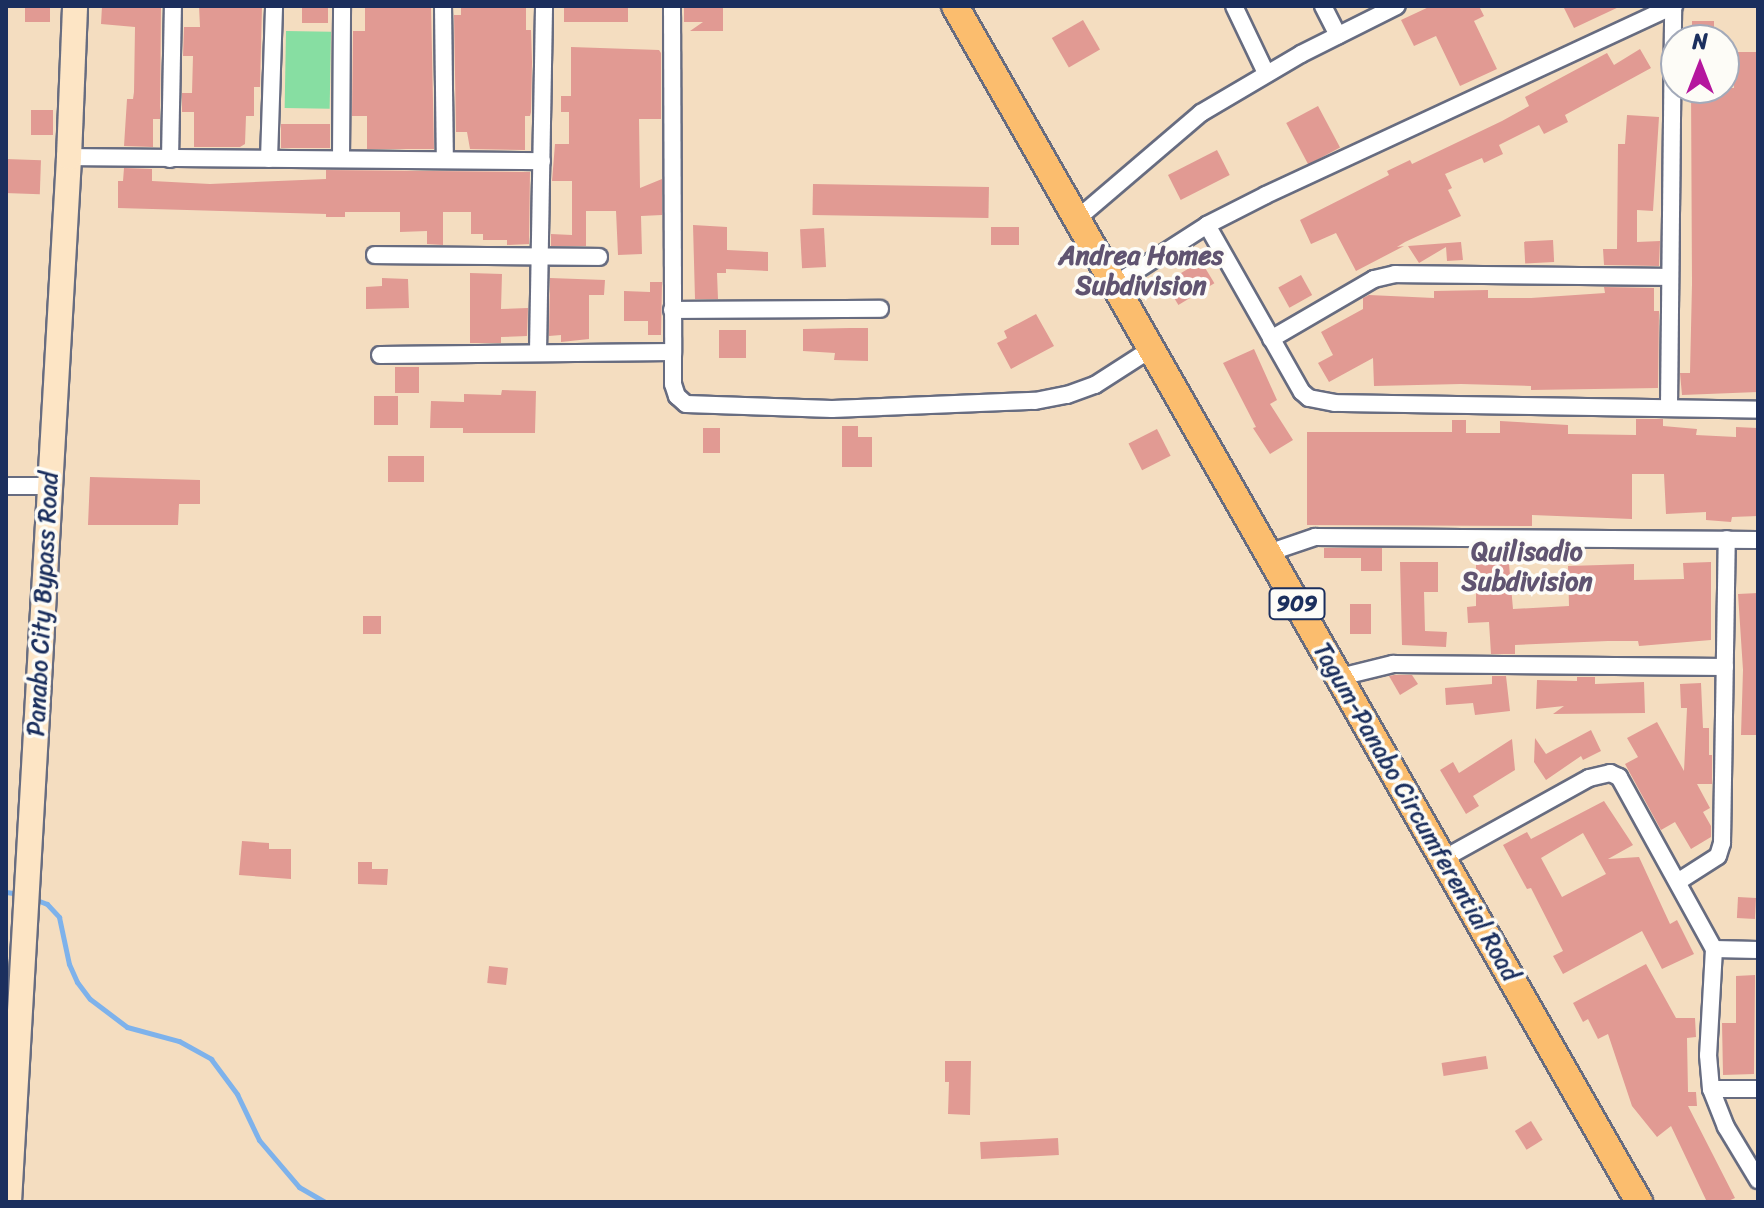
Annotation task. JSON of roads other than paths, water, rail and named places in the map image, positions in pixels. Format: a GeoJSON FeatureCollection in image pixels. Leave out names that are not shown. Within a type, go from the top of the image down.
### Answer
{"type":"FeatureCollection","features":[{"type":"Feature","properties":{"kind":"main road","name":"Panabo City Bypass Road"},"geometry":{"type":"LineString","coordinates":[[9,1202],[13,982],[50,486],[75,6]]}},
{"type":"Feature","properties":{"kind":"main road","name":"Tagum-Panabo Circumferential Road"},"geometry":{"type":"LineString","coordinates":[[955,6],[1639,1202]]}},
{"type":"Feature","properties":{"kind":"street"},"geometry":{"type":"LineString","coordinates":[[170,159],[173,6]]}},
{"type":"Feature","properties":{"kind":"street"},"geometry":{"type":"LineString","coordinates":[[269,159],[274,6]]}},
{"type":"Feature","properties":{"kind":"street"},"geometry":{"type":"LineString","coordinates":[[341,159],[342,6]]}},
{"type":"Feature","properties":{"kind":"street"},"geometry":{"type":"LineString","coordinates":[[443,6],[445,160]]}},
{"type":"Feature","properties":{"kind":"street"},"geometry":{"type":"LineString","coordinates":[[538,352],[544,6]]}},
{"type":"Feature","properties":{"kind":"street"},"geometry":{"type":"LineString","coordinates":[[672,6],[673,384],[677,396],[686,404],[832,409],[1056,397],[1095,385],[1151,349]]}},
{"type":"Feature","properties":{"kind":"street"},"geometry":{"type":"LineString","coordinates":[[1234,6],[1266,73]]}},
{"type":"Feature","properties":{"kind":"street"},"geometry":{"type":"LineString","coordinates":[[1323,6],[1338,35]]}},
{"type":"Feature","properties":{"kind":"street"},"geometry":{"type":"LineString","coordinates":[[1077,219],[1201,113],[1266,73],[1397,6]]}},
{"type":"Feature","properties":{"kind":"street"},"geometry":{"type":"LineString","coordinates":[[1114,285],[1207,225],[1673,6],[1669,406]]}},
{"type":"Feature","properties":{"kind":"street"},"geometry":{"type":"LineString","coordinates":[[69,157],[542,161]]}},
{"type":"Feature","properties":{"kind":"street"},"geometry":{"type":"LineString","coordinates":[[1207,225],[1302,392],[1321,401],[1758,410]]}},
{"type":"Feature","properties":{"kind":"street"},"geometry":{"type":"LineString","coordinates":[[375,255],[599,257]]}},
{"type":"Feature","properties":{"kind":"street"},"geometry":{"type":"LineString","coordinates":[[1271,339],[1374,279],[1395,274],[1668,277]]}},
{"type":"Feature","properties":{"kind":"street"},"geometry":{"type":"LineString","coordinates":[[672,310],[880,309]]}},
{"type":"Feature","properties":{"kind":"street"},"geometry":{"type":"LineString","coordinates":[[380,355],[673,352]]}},
{"type":"Feature","properties":{"kind":"street"},"geometry":{"type":"LineString","coordinates":[[6,486],[50,486]]}},
{"type":"Feature","properties":{"kind":"street"},"geometry":{"type":"LineString","coordinates":[[1268,553],[1315,537],[1758,540]]}},
{"type":"Feature","properties":{"kind":"street"},"geometry":{"type":"LineString","coordinates":[[1679,881],[1712,861],[1721,850],[1727,539]]}},
{"type":"Feature","properties":{"kind":"street"},"geometry":{"type":"LineString","coordinates":[[1340,677],[1393,664],[1725,667]]}},
{"type":"Feature","properties":{"kind":"street"},"geometry":{"type":"LineString","coordinates":[[1443,859],[1589,778],[1610,773],[1626,785],[1714,949],[1708,1055],[1711,1089],[1726,1127],[1758,1180]]}},
{"type":"Feature","properties":{"kind":"street"},"geometry":{"type":"LineString","coordinates":[[1714,949],[1758,950]]}},
{"type":"Feature","properties":{"kind":"street"},"geometry":{"type":"LineString","coordinates":[[1711,1089],[1758,1089]]}},
{"type":"Feature","properties":{"kind":"waterway"},"geometry":{"type":"LineString","coordinates":[[6,892],[13,893]]}},
{"type":"Feature","properties":{"kind":"waterway"},"geometry":{"type":"LineString","coordinates":[[34,899],[47,904],[59,917],[69,964],[77,982],[90,999],[127,1027],[179,1041],[211,1059],[237,1094],[259,1140],[299,1187],[325,1202]]}},
{"type":"Feature","properties":{"kind":"district","name":"Andrea Homes Subdivision"},"geometry":{"type":"Point","coordinates":[1141,271]}},
{"type":"Feature","properties":{"kind":"district","name":"Quilisadio Subdivision"},"geometry":{"type":"Point","coordinates":[1527,567]}}]}
